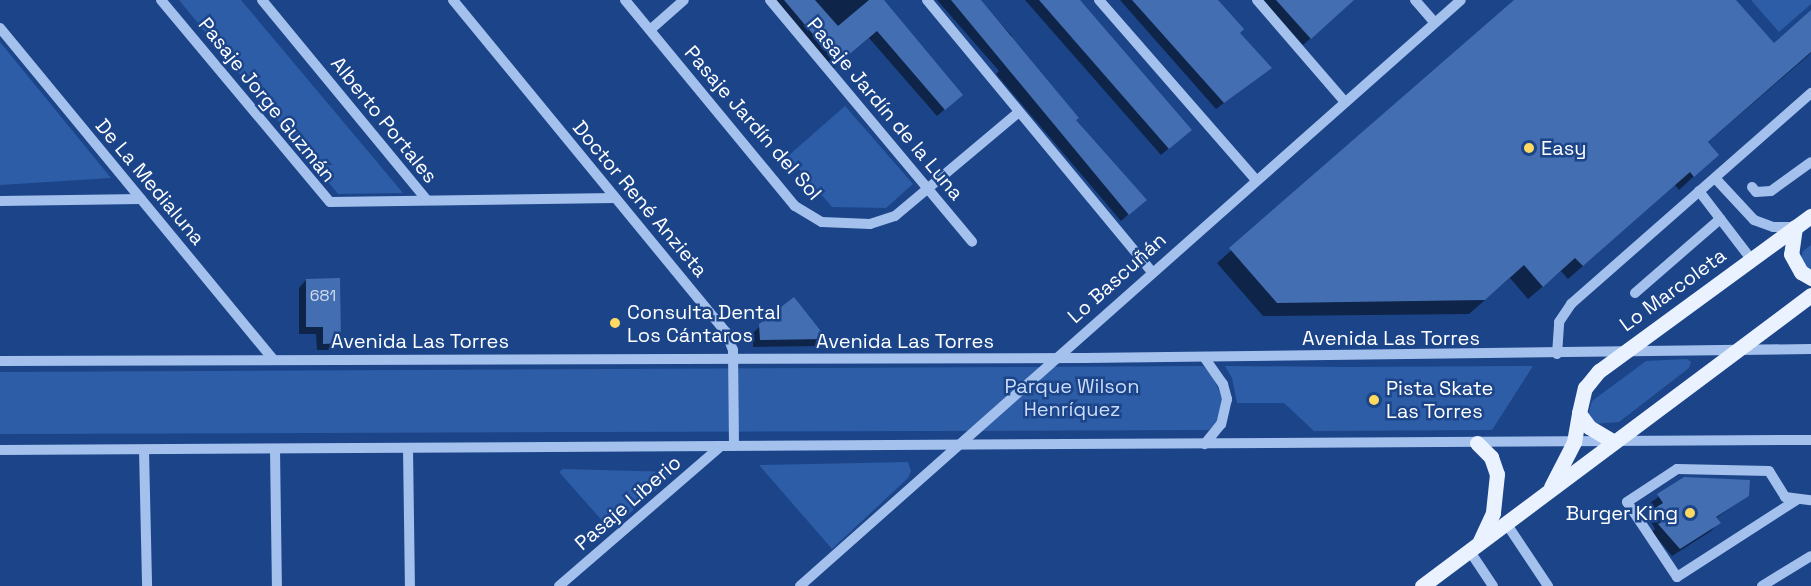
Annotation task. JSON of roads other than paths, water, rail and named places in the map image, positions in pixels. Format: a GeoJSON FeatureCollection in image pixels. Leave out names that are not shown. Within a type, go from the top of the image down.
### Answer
{"type":"FeatureCollection","features":[{"type":"Feature","properties":{"kind":"main road","name":"Lo Marcoleta"},"geometry":{"type":"LineString","coordinates":[[1548,492],[1574,442],[1585,388],[1622,352],[1811,216]]}},
{"type":"Feature","properties":{"kind":"main road"},"geometry":{"type":"LineString","coordinates":[[1796,227],[1791,254],[1801,272],[1811,278]]}},
{"type":"Feature","properties":{"kind":"main road","name":"Lo Marcoleta"},"geometry":{"type":"LineString","coordinates":[[1422,586],[1736,350],[1811,299]]}},
{"type":"Feature","properties":{"kind":"main road"},"geometry":{"type":"LineString","coordinates":[[1579,412],[1589,427],[1614,442]]}},
{"type":"Feature","properties":{"kind":"main road"},"geometry":{"type":"LineString","coordinates":[[1474,547],[1493,513],[1497,474],[1491,457],[1477,443]]}},
{"type":"Feature","properties":{"kind":"street","name":"Pasaje Jorge Guzmán"},"geometry":{"type":"LineString","coordinates":[[161,0],[324,198],[342,204],[427,200]]}},
{"type":"Feature","properties":{"kind":"street","name":"Alberto Portales"},"geometry":{"type":"LineString","coordinates":[[262,0],[427,200],[615,198]]}},
{"type":"Feature","properties":{"kind":"street","name":"Doctor René Anzieta"},"geometry":{"type":"LineString","coordinates":[[453,0],[726,332],[733,359],[734,446]]}},
{"type":"Feature","properties":{"kind":"street","name":"Pasaje Jardín del Sol"},"geometry":{"type":"LineString","coordinates":[[625,0],[795,206],[813,218],[831,224],[879,222],[895,216],[1019,112]]}},
{"type":"Feature","properties":{"kind":"street"},"geometry":{"type":"LineString","coordinates":[[650,30],[684,0]]}},
{"type":"Feature","properties":{"kind":"street","name":"Pasaje Jardín de la Luna"},"geometry":{"type":"LineString","coordinates":[[770,0],[972,242]]}},
{"type":"Feature","properties":{"kind":"street"},"geometry":{"type":"LineString","coordinates":[[927,0],[1152,272]]}},
{"type":"Feature","properties":{"kind":"street"},"geometry":{"type":"LineString","coordinates":[[1099,0],[1256,180]]}},
{"type":"Feature","properties":{"kind":"street"},"geometry":{"type":"LineString","coordinates":[[1257,0],[1345,102]]}},
{"type":"Feature","properties":{"kind":"street"},"geometry":{"type":"LineString","coordinates":[[1414,0],[1435,23]]}},
{"type":"Feature","properties":{"kind":"street","name":"Lo Bascuñán"},"geometry":{"type":"LineString","coordinates":[[800,586],[961,445],[1054,358],[1461,0]]}},
{"type":"Feature","properties":{"kind":"street","name":"De La Medialuna"},"geometry":{"type":"LineString","coordinates":[[0,28],[273,359]]}},
{"type":"Feature","properties":{"kind":"street"},"geometry":{"type":"LineString","coordinates":[[1557,354],[1559,322],[1571,304],[1811,93]]}},
{"type":"Feature","properties":{"kind":"street"},"geometry":{"type":"LineString","coordinates":[[1752,187],[1756,192],[1771,191],[1811,162]]}},
{"type":"Feature","properties":{"kind":"street"},"geometry":{"type":"LineString","coordinates":[[1714,178],[1747,216],[1773,227],[1796,227]]}},
{"type":"Feature","properties":{"kind":"street"},"geometry":{"type":"LineString","coordinates":[[1699,191],[1751,259]]}},
{"type":"Feature","properties":{"kind":"street"},"geometry":{"type":"LineString","coordinates":[[0,201],[141,199]]}},
{"type":"Feature","properties":{"kind":"street"},"geometry":{"type":"LineString","coordinates":[[1635,293],[1720,219]]}},
{"type":"Feature","properties":{"kind":"street","name":"Avenida Las Torres"},"geometry":{"type":"LineString","coordinates":[[0,361],[1054,358],[1557,354],[1811,349]]}},
{"type":"Feature","properties":{"kind":"street"},"geometry":{"type":"LineString","coordinates":[[1204,357],[1222,384],[1227,399],[1221,424],[1205,444]]}},
{"type":"Feature","properties":{"kind":"street"},"geometry":{"type":"LineString","coordinates":[[0,450],[1811,440]]}},
{"type":"Feature","properties":{"kind":"street","name":"Pasaje Liberio"},"geometry":{"type":"LineString","coordinates":[[559,586],[720,447]]}},
{"type":"Feature","properties":{"kind":"street"},"geometry":{"type":"LineString","coordinates":[[408,448],[410,586]]}},
{"type":"Feature","properties":{"kind":"street"},"geometry":{"type":"LineString","coordinates":[[275,449],[276,586]]}},
{"type":"Feature","properties":{"kind":"street"},"geometry":{"type":"LineString","coordinates":[[144,450],[147,586]]}},
{"type":"Feature","properties":{"kind":"street"},"geometry":{"type":"LineString","coordinates":[[1798,499],[1677,577],[1627,502],[1677,469],[1769,471],[1785,497],[1811,500]]}},
{"type":"Feature","properties":{"kind":"street"},"geometry":{"type":"LineString","coordinates":[[1506,523],[1548,586]]}},
{"type":"Feature","properties":{"kind":"street"},"geometry":{"type":"LineString","coordinates":[[1474,547],[1493,586]]}},
{"type":"Feature","properties":{"kind":"street"},"geometry":{"type":"LineString","coordinates":[[1762,586],[1811,556]]}},
{"type":"Feature","properties":{"kind":"place","name":"Easy"},"geometry":{"type":"Point","coordinates":[1529,148]}},
{"type":"Feature","properties":{"kind":"place","name":"Consulta Dental Los Cántaros"},"geometry":{"type":"Point","coordinates":[615,323]}},
{"type":"Feature","properties":{"kind":"place","name":"Pista Skate Las Torres"},"geometry":{"type":"Point","coordinates":[1374,400]}},
{"type":"Feature","properties":{"kind":"place","name":"Burger King"},"geometry":{"type":"Point","coordinates":[1690,513]}},
{"type":"Feature","properties":{"kind":"park label","name":"Parque Wilson Henríquez"},"geometry":{"type":"Point","coordinates":[1072,398]}}]}
